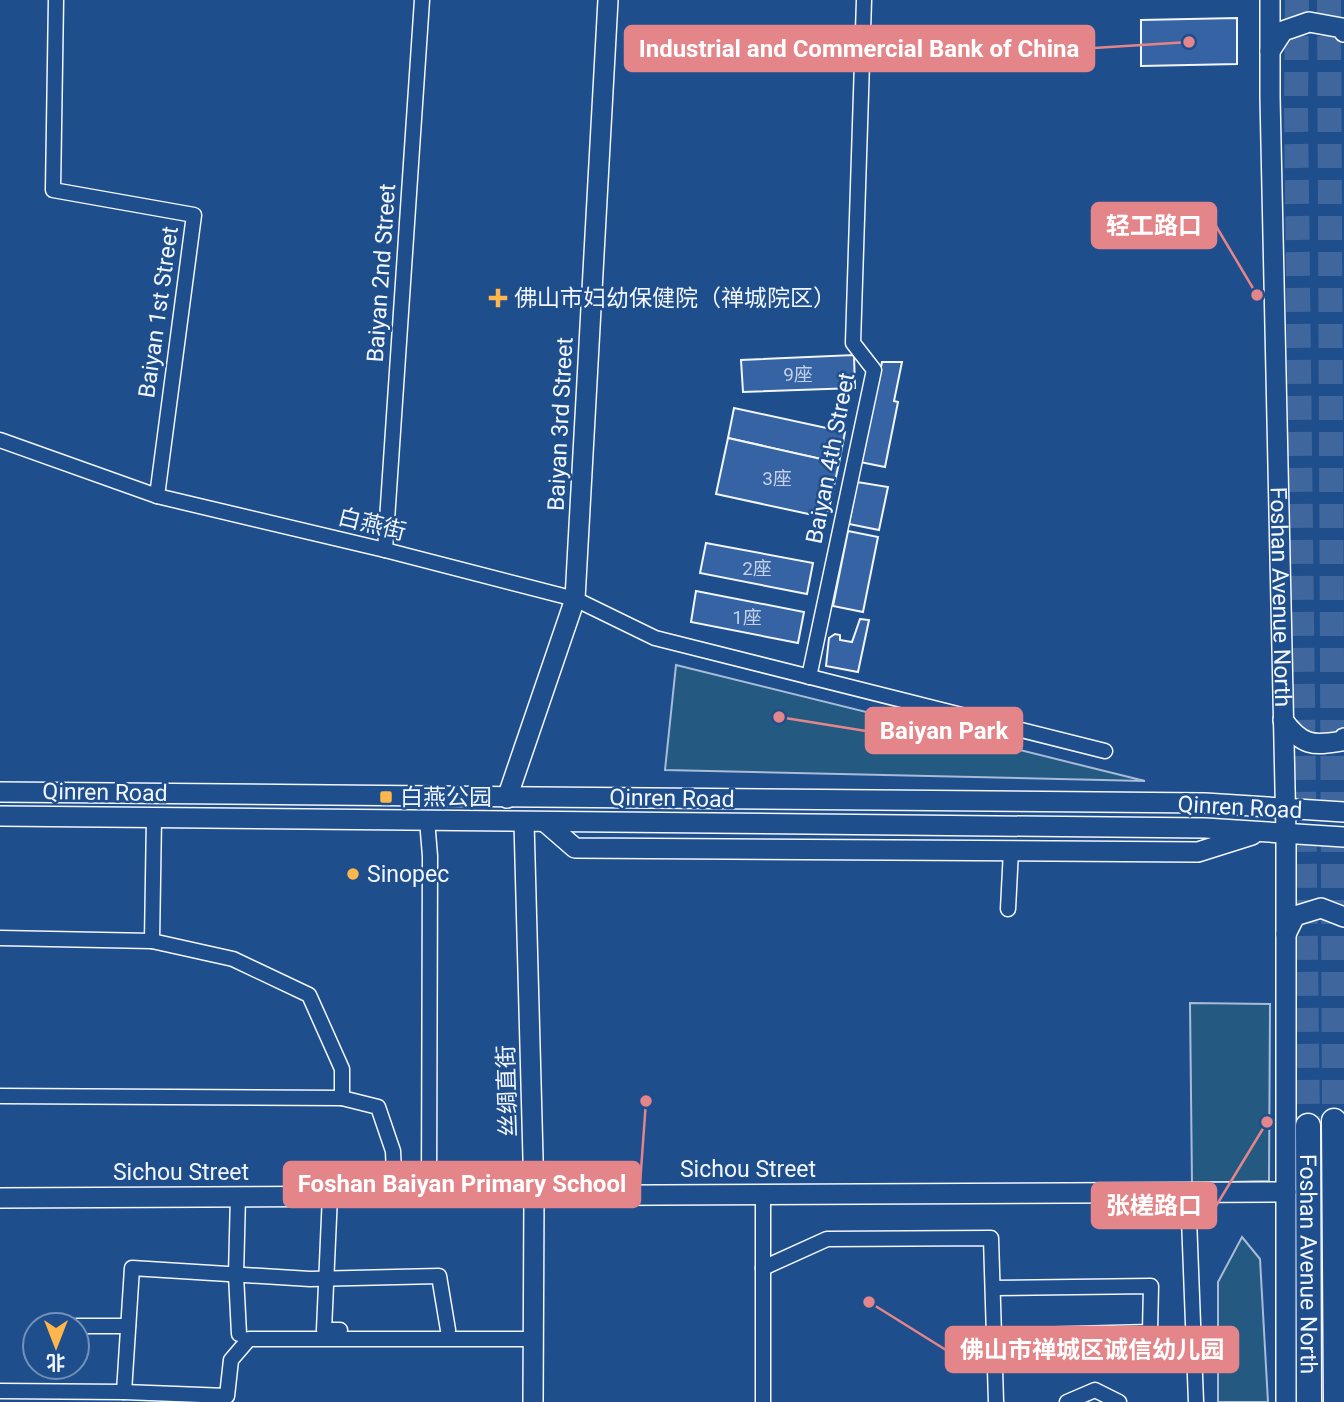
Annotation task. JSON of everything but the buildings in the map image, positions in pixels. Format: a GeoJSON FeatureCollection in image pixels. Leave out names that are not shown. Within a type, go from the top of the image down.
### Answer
{"type":"FeatureCollection","features":[{"type":"Feature","properties":{"kind":"highway","name":"Foshan Avenue North"},"geometry":{"type":"LineString","coordinates":[[1334,1121],[1336,1402]]}},
{"type":"Feature","properties":{"kind":"highway","name":"Foshan Avenue North"},"geometry":{"type":"LineString","coordinates":[[1308,1126],[1309,1402]]}},
{"type":"Feature","properties":{"kind":"main road","name":"Baiyan 3rd Street"},"geometry":{"type":"LineString","coordinates":[[506,798],[575,599],[607,0]]}},
{"type":"Feature","properties":{"kind":"main road","name":"Foshan Avenue North"},"geometry":{"type":"LineString","coordinates":[[1270,0],[1286,834],[1286,1402]]}},
{"type":"Feature","properties":{"kind":"main road"},"geometry":{"type":"LineString","coordinates":[[1270,51],[1283,31],[1309,22],[1342,28],[1344,32]]}},
{"type":"Feature","properties":{"kind":"main road"},"geometry":{"type":"LineString","coordinates":[[1283,720],[1293,733],[1316,746],[1342,741],[1344,738]]}},
{"type":"Feature","properties":{"kind":"main road","name":"Qinren Road"},"geometry":{"type":"LineString","coordinates":[[0,792],[1205,803],[1344,812]]}},
{"type":"Feature","properties":{"kind":"main road","name":"Qinren Road"},"geometry":{"type":"LineString","coordinates":[[0,816],[1205,828],[1344,837]]}},
{"type":"Feature","properties":{"kind":"main road","name":"丝绸直街"},"geometry":{"type":"LineString","coordinates":[[524,822],[534,1195],[533,1402]]}},
{"type":"Feature","properties":{"kind":"main road"},"geometry":{"type":"LineString","coordinates":[[545,822],[575,848],[1198,852],[1263,832]]}},
{"type":"Feature","properties":{"kind":"main road"},"geometry":{"type":"LineString","coordinates":[[1285,935],[1296,916],[1321,908],[1344,917]]}},
{"type":"Feature","properties":{"kind":"main road","name":"Sichou Street"},"geometry":{"type":"LineString","coordinates":[[0,1198],[1286,1192]]}},
{"type":"Feature","properties":{"kind":"street","name":"Baiyan 1st Street"},"geometry":{"type":"LineString","coordinates":[[56,0],[53,190],[194,215],[157,496]]}},
{"type":"Feature","properties":{"kind":"street","name":"Baiyan 2nd Street"},"geometry":{"type":"LineString","coordinates":[[385,550],[422,0]]}},
{"type":"Feature","properties":{"kind":"street","name":"Baiyan 4th Street"},"geometry":{"type":"LineString","coordinates":[[809,677],[874,370],[853,343],[864,0]]}},
{"type":"Feature","properties":{"kind":"street","name":"白燕街"},"geometry":{"type":"LineString","coordinates":[[0,440],[157,496],[385,550],[575,599],[655,638],[1105,751]]}},
{"type":"Feature","properties":{"kind":"street"},"geometry":{"type":"LineString","coordinates":[[152,941],[154,817]]}},
{"type":"Feature","properties":{"kind":"street"},"geometry":{"type":"LineString","coordinates":[[427,820],[430,856],[429,1195]]}},
{"type":"Feature","properties":{"kind":"street"},"geometry":{"type":"LineString","coordinates":[[1007,909],[1010,850]]}},
{"type":"Feature","properties":{"kind":"street"},"geometry":{"type":"LineString","coordinates":[[0,938],[152,941],[233,959],[309,995],[342,1069],[342,1098]]}},
{"type":"Feature","properties":{"kind":"street"},"geometry":{"type":"LineString","coordinates":[[0,1096],[342,1098],[378,1107],[393,1151],[395,1195]]}},
{"type":"Feature","properties":{"kind":"street"},"geometry":{"type":"LineString","coordinates":[[1188,1192],[1196,1402]]}},
{"type":"Feature","properties":{"kind":"street"},"geometry":{"type":"LineString","coordinates":[[763,1194],[763,1402]]}},
{"type":"Feature","properties":{"kind":"street"},"geometry":{"type":"LineString","coordinates":[[330,1195],[324,1330],[492,1331]]}},
{"type":"Feature","properties":{"kind":"street"},"geometry":{"type":"LineString","coordinates":[[238,1196],[236,1275],[239,1334]]}},
{"type":"Feature","properties":{"kind":"street"},"geometry":{"type":"LineString","coordinates":[[763,1268],[827,1239],[991,1238],[996,1402]]}},
{"type":"Feature","properties":{"kind":"street"},"geometry":{"type":"LineString","coordinates":[[124,1392],[132,1268],[326,1279],[439,1276],[448,1330]]}},
{"type":"Feature","properties":{"kind":"street"},"geometry":{"type":"LineString","coordinates":[[993,1288],[1151,1286],[1150,1332],[994,1336]]}},
{"type":"Feature","properties":{"kind":"street"},"geometry":{"type":"LineString","coordinates":[[91,1326],[128,1326]]}},
{"type":"Feature","properties":{"kind":"street"},"geometry":{"type":"LineString","coordinates":[[0,1391],[227,1396],[231,1360],[249,1339],[533,1339]]}},
{"type":"Feature","properties":{"kind":"street"},"geometry":{"type":"LineString","coordinates":[[1067,1402],[1095,1390],[1119,1402]]}},
{"type":"Feature","properties":{"kind":"shaded area"},"geometry":{"type":"Polygon","coordinates":[[[676,665],[1145,781],[665,770],[676,665]]]}},
{"type":"Feature","properties":{"kind":"shaded area"},"geometry":{"type":"Polygon","coordinates":[[[1190,1003],[1270,1004],[1269,1181],[1192,1183],[1190,1003]]]}},
{"type":"Feature","properties":{"kind":"shaded area"},"geometry":{"type":"Polygon","coordinates":[[[1242,1237],[1260,1259],[1268,1402],[1218,1402],[1218,1282],[1242,1237]]]}},
{"type":"Feature","properties":{"kind":"tunnel"},"geometry":{"type":"LineString","coordinates":[[1297,0],[1308,1126]]}},
{"type":"Feature","properties":{"kind":"tunnel"},"geometry":{"type":"LineString","coordinates":[[1329,0],[1334,1121]]}},
{"type":"Feature","properties":{"kind":"place","name":"Industrial and Commercial Bank of China"},"geometry":{"type":"Point","coordinates":[1189,42]}},
{"type":"Feature","properties":{"kind":"place","name":"轻工路口"},"geometry":{"type":"Point","coordinates":[1257,295]}},
{"type":"Feature","properties":{"kind":"place","name":"佛山市妇幼保健院（禅城院区）"},"geometry":{"type":"Point","coordinates":[498,298]}},
{"type":"Feature","properties":{"kind":"place","name":"Baiyan Park"},"geometry":{"type":"Point","coordinates":[779,717]}},
{"type":"Feature","properties":{"kind":"place","name":"白燕公园"},"geometry":{"type":"Point","coordinates":[386,797]}},
{"type":"Feature","properties":{"kind":"place","name":"Sinopec"},"geometry":{"type":"Point","coordinates":[353,874]}},
{"type":"Feature","properties":{"kind":"place","name":"Foshan Baiyan Primary School"},"geometry":{"type":"Point","coordinates":[646,1101]}},
{"type":"Feature","properties":{"kind":"place","name":"张槎路口"},"geometry":{"type":"Point","coordinates":[1267,1122]}},
{"type":"Feature","properties":{"kind":"place","name":"佛山市禅城区诚信幼儿园"},"geometry":{"type":"Point","coordinates":[869,1302]}}]}
